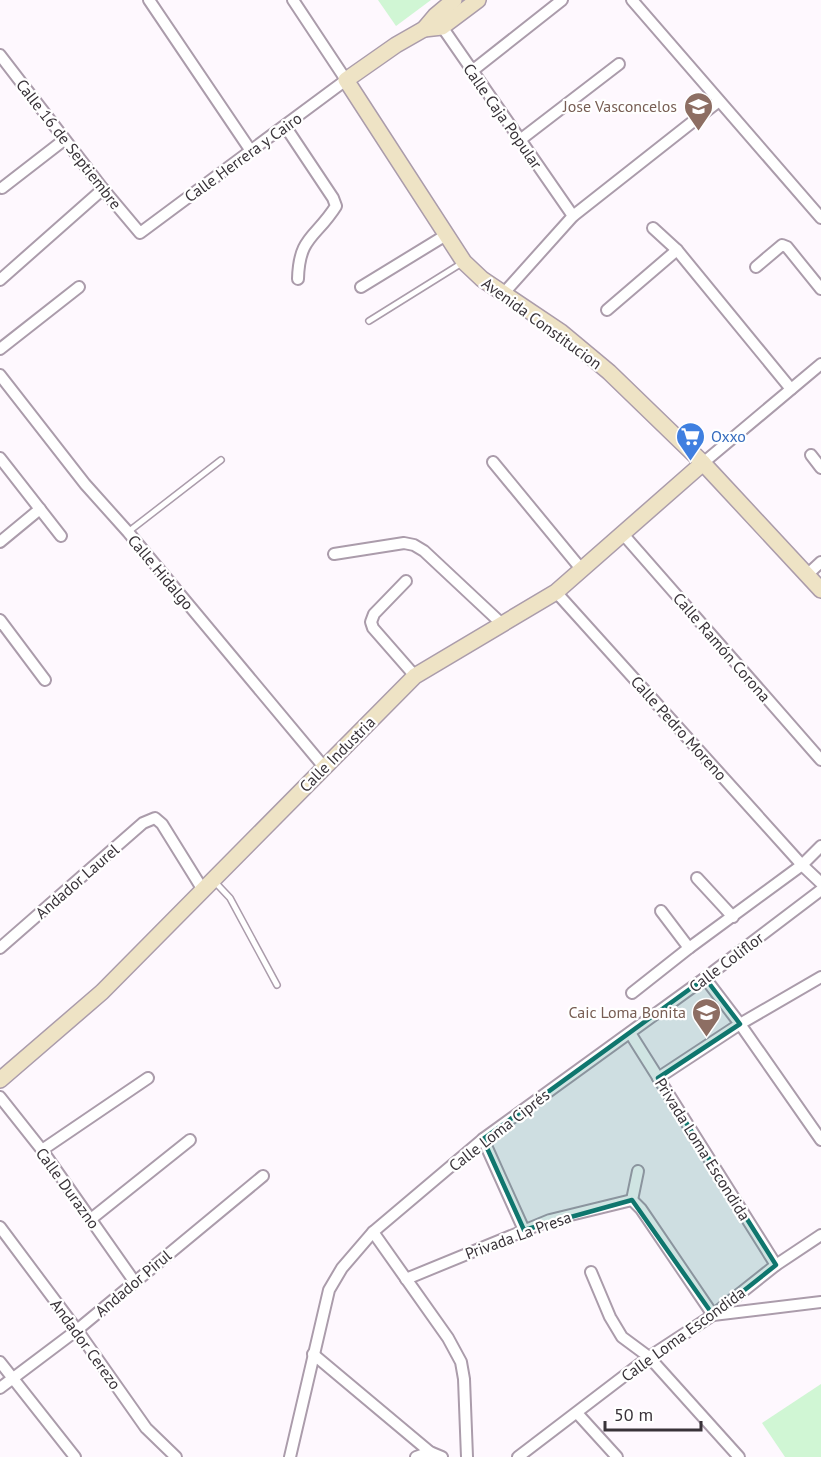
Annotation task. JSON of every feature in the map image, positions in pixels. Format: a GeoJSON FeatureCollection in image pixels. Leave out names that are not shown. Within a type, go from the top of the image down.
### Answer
{"type":"FeatureCollection","features":[{"type":"Feature","properties":{"kind":"street"},"geometry":{"type":"LineString","coordinates":[[149,0],[251,151]]}},
{"type":"Feature","properties":{"kind":"street"},"geometry":{"type":"LineString","coordinates":[[293,0],[346,81],[396,45],[478,0]]}},
{"type":"Feature","properties":{"kind":"street"},"geometry":{"type":"LineString","coordinates":[[438,21],[454,0]]}},
{"type":"Feature","properties":{"kind":"street"},"geometry":{"type":"LineString","coordinates":[[472,71],[562,0]]}},
{"type":"Feature","properties":{"kind":"street"},"geometry":{"type":"LineString","coordinates":[[632,0],[821,219]]}},
{"type":"Feature","properties":{"kind":"street","name":"Calle Caja Popular"},"geometry":{"type":"LineString","coordinates":[[438,21],[573,216]]}},
{"type":"Feature","properties":{"kind":"street","name":"Calle 16 de Septiembre"},"geometry":{"type":"LineString","coordinates":[[0,55],[64,140],[140,233]]}},
{"type":"Feature","properties":{"kind":"street"},"geometry":{"type":"LineString","coordinates":[[520,140],[619,64]]}},
{"type":"Feature","properties":{"kind":"street","name":"Calle Herrera y Cairo"},"geometry":{"type":"LineString","coordinates":[[140,233],[346,81]]}},
{"type":"Feature","properties":{"kind":"street","name":"Avenida Constitucion"},"geometry":{"type":"LineString","coordinates":[[346,81],[464,262],[482,279],[561,332],[609,372],[703,463],[821,590]]}},
{"type":"Feature","properties":{"kind":"street"},"geometry":{"type":"LineString","coordinates":[[503,294],[573,216],[719,101]]}},
{"type":"Feature","properties":{"kind":"street"},"geometry":{"type":"LineString","coordinates":[[285,126],[336,206],[309,238],[301,255],[298,279]]}},
{"type":"Feature","properties":{"kind":"street"},"geometry":{"type":"LineString","coordinates":[[2,188],[64,140]]}},
{"type":"Feature","properties":{"kind":"street"},"geometry":{"type":"LineString","coordinates":[[0,280],[103,189]]}},
{"type":"Feature","properties":{"kind":"street"},"geometry":{"type":"LineString","coordinates":[[654,228],[677,250],[790,389]]}},
{"type":"Feature","properties":{"kind":"street"},"geometry":{"type":"LineString","coordinates":[[362,287],[446,236]]}},
{"type":"Feature","properties":{"kind":"street"},"geometry":{"type":"LineString","coordinates":[[756,267],[782,245],[788,247],[821,289]]}},
{"type":"Feature","properties":{"kind":"street"},"geometry":{"type":"LineString","coordinates":[[607,310],[677,250]]}},
{"type":"Feature","properties":{"kind":"street"},"geometry":{"type":"LineString","coordinates":[[0,349],[79,287]]}},
{"type":"Feature","properties":{"kind":"street"},"geometry":{"type":"LineString","coordinates":[[703,463],[821,364]]}},
{"type":"Feature","properties":{"kind":"street","name":"Calle Hidalgo"},"geometry":{"type":"LineString","coordinates":[[0,375],[84,484],[128,532],[324,767]]}},
{"type":"Feature","properties":{"kind":"street"},"geometry":{"type":"LineString","coordinates":[[811,456],[821,468]]}},
{"type":"Feature","properties":{"kind":"street"},"geometry":{"type":"LineString","coordinates":[[0,458],[61,536]]}},
{"type":"Feature","properties":{"kind":"street"},"geometry":{"type":"LineString","coordinates":[[493,462],[582,570]]}},
{"type":"Feature","properties":{"kind":"street","name":"Calle Industria"},"geometry":{"type":"LineString","coordinates":[[0,1080],[102,992],[415,676],[556,592],[703,463]]}},
{"type":"Feature","properties":{"kind":"street"},"geometry":{"type":"LineString","coordinates":[[0,542],[40,509]]}},
{"type":"Feature","properties":{"kind":"street","name":"Calle Ramón Corona"},"geometry":{"type":"LineString","coordinates":[[622,533],[821,760]]}},
{"type":"Feature","properties":{"kind":"street"},"geometry":{"type":"LineString","coordinates":[[334,554],[404,543],[414,545],[424,551],[501,624]]}},
{"type":"Feature","properties":{"kind":"street"},"geometry":{"type":"LineString","coordinates":[[807,574],[821,562]]}},
{"type":"Feature","properties":{"kind":"street"},"geometry":{"type":"LineString","coordinates":[[406,582],[374,615],[371,622],[373,628],[415,676]]}},
{"type":"Feature","properties":{"kind":"street","name":"Calle Pedro Moreno"},"geometry":{"type":"LineString","coordinates":[[556,592],[802,865],[821,883]]}},
{"type":"Feature","properties":{"kind":"street"},"geometry":{"type":"LineString","coordinates":[[0,620],[45,680]]}},
{"type":"Feature","properties":{"kind":"street","name":"Andador Laurel"},"geometry":{"type":"LineString","coordinates":[[0,948],[143,823],[155,818],[208,885]]}},
{"type":"Feature","properties":{"kind":"street"},"geometry":{"type":"LineString","coordinates":[[632,993],[802,865],[821,846]]}},
{"type":"Feature","properties":{"kind":"street"},"geometry":{"type":"LineString","coordinates":[[697,878],[733,917]]}},
{"type":"Feature","properties":{"kind":"street","name":"Calle Coliflor"},"geometry":{"type":"LineString","coordinates":[[630,1033],[821,890]]}},
{"type":"Feature","properties":{"kind":"street"},"geometry":{"type":"LineString","coordinates":[[661,911],[689,948]]}},
{"type":"Feature","properties":{"kind":"street"},"geometry":{"type":"LineString","coordinates":[[658,1078],[740,1024],[821,977]]}},
{"type":"Feature","properties":{"kind":"street"},"geometry":{"type":"LineString","coordinates":[[705,978],[821,1140]]}},
{"type":"Feature","properties":{"kind":"street","name":"Privada Loma Escondida"},"geometry":{"type":"LineString","coordinates":[[630,1033],[776,1265]]}},
{"type":"Feature","properties":{"kind":"street","name":"Calle Loma Ciprés"},"geometry":{"type":"LineString","coordinates":[[291,1456],[329,1290],[342,1268],[373,1232],[483,1139],[630,1033]]}},
{"type":"Feature","properties":{"kind":"street"},"geometry":{"type":"LineString","coordinates":[[42,1150],[148,1078]]}},
{"type":"Feature","properties":{"kind":"street","name":"Calle Durazno"},"geometry":{"type":"LineString","coordinates":[[0,1097],[42,1150],[134,1281]]}},
{"type":"Feature","properties":{"kind":"street"},"geometry":{"type":"LineString","coordinates":[[483,1139],[524,1230]]}},
{"type":"Feature","properties":{"kind":"street"},"geometry":{"type":"LineString","coordinates":[[91,1219],[190,1140]]}},
{"type":"Feature","properties":{"kind":"street"},"geometry":{"type":"LineString","coordinates":[[638,1171],[632,1200],[641,1209],[713,1315],[821,1302]]}},
{"type":"Feature","properties":{"kind":"street","name":"Andador Pirul"},"geometry":{"type":"LineString","coordinates":[[0,1388],[77,1330],[263,1176]]}},
{"type":"Feature","properties":{"kind":"street","name":"Privada La Presa"},"geometry":{"type":"LineString","coordinates":[[406,1278],[550,1220],[632,1200]]}},
{"type":"Feature","properties":{"kind":"street","name":"Andador Cerezo"},"geometry":{"type":"LineString","coordinates":[[0,1227],[146,1428],[176,1457]]}},
{"type":"Feature","properties":{"kind":"street"},"geometry":{"type":"LineString","coordinates":[[373,1232],[448,1338],[461,1362],[464,1379],[467,1457]]}},
{"type":"Feature","properties":{"kind":"street","name":"Calle Loma Escondida"},"geometry":{"type":"LineString","coordinates":[[518,1457],[649,1357],[713,1315],[776,1265],[821,1235]]}},
{"type":"Feature","properties":{"kind":"street"},"geometry":{"type":"LineString","coordinates":[[591,1272],[615,1326],[622,1336],[649,1357],[739,1457]]}},
{"type":"Feature","properties":{"kind":"street"},"geometry":{"type":"LineString","coordinates":[[313,1354],[430,1452],[442,1457]]}},
{"type":"Feature","properties":{"kind":"street"},"geometry":{"type":"LineString","coordinates":[[0,1362],[75,1457]]}},
{"type":"Feature","properties":{"kind":"street"},"geometry":{"type":"LineString","coordinates":[[577,1413],[617,1457]]}},
{"type":"Feature","properties":{"kind":"street"},"geometry":{"type":"LineString","coordinates":[[416,1457],[430,1452]]}},
{"type":"Feature","properties":{"kind":"lane"},"geometry":{"type":"LineString","coordinates":[[369,321],[464,262]]}},
{"type":"Feature","properties":{"kind":"lane"},"geometry":{"type":"LineString","coordinates":[[128,532],[221,460]]}},
{"type":"Feature","properties":{"kind":"lane"},"geometry":{"type":"LineString","coordinates":[[208,885],[230,898],[277,985]]}},
{"type":"Feature","properties":{"kind":"highlighted area"},"geometry":{"type":"Polygon","coordinates":[[[705,978],[740,1024],[658,1078],[776,1265],[713,1315],[632,1200],[524,1230],[483,1139],[705,978]]]}},
{"type":"Feature","properties":{"kind":"green space"},"geometry":{"type":"Polygon","coordinates":[[[378,0],[431,0],[396,26],[378,0]]]}},
{"type":"Feature","properties":{"kind":"green space"},"geometry":{"type":"Polygon","coordinates":[[[821,1384],[821,1457],[785,1457],[762,1423],[821,1384]]]}},
{"type":"Feature","properties":{"kind":"place","name":"Jose Vasconcelos"},"geometry":{"type":"Point","coordinates":[698,132]}},
{"type":"Feature","properties":{"kind":"place","name":"Oxxo"},"geometry":{"type":"Point","coordinates":[690,462]}},
{"type":"Feature","properties":{"kind":"place","name":"Caic Loma Bonita"},"geometry":{"type":"Point","coordinates":[707,1038]}}]}
